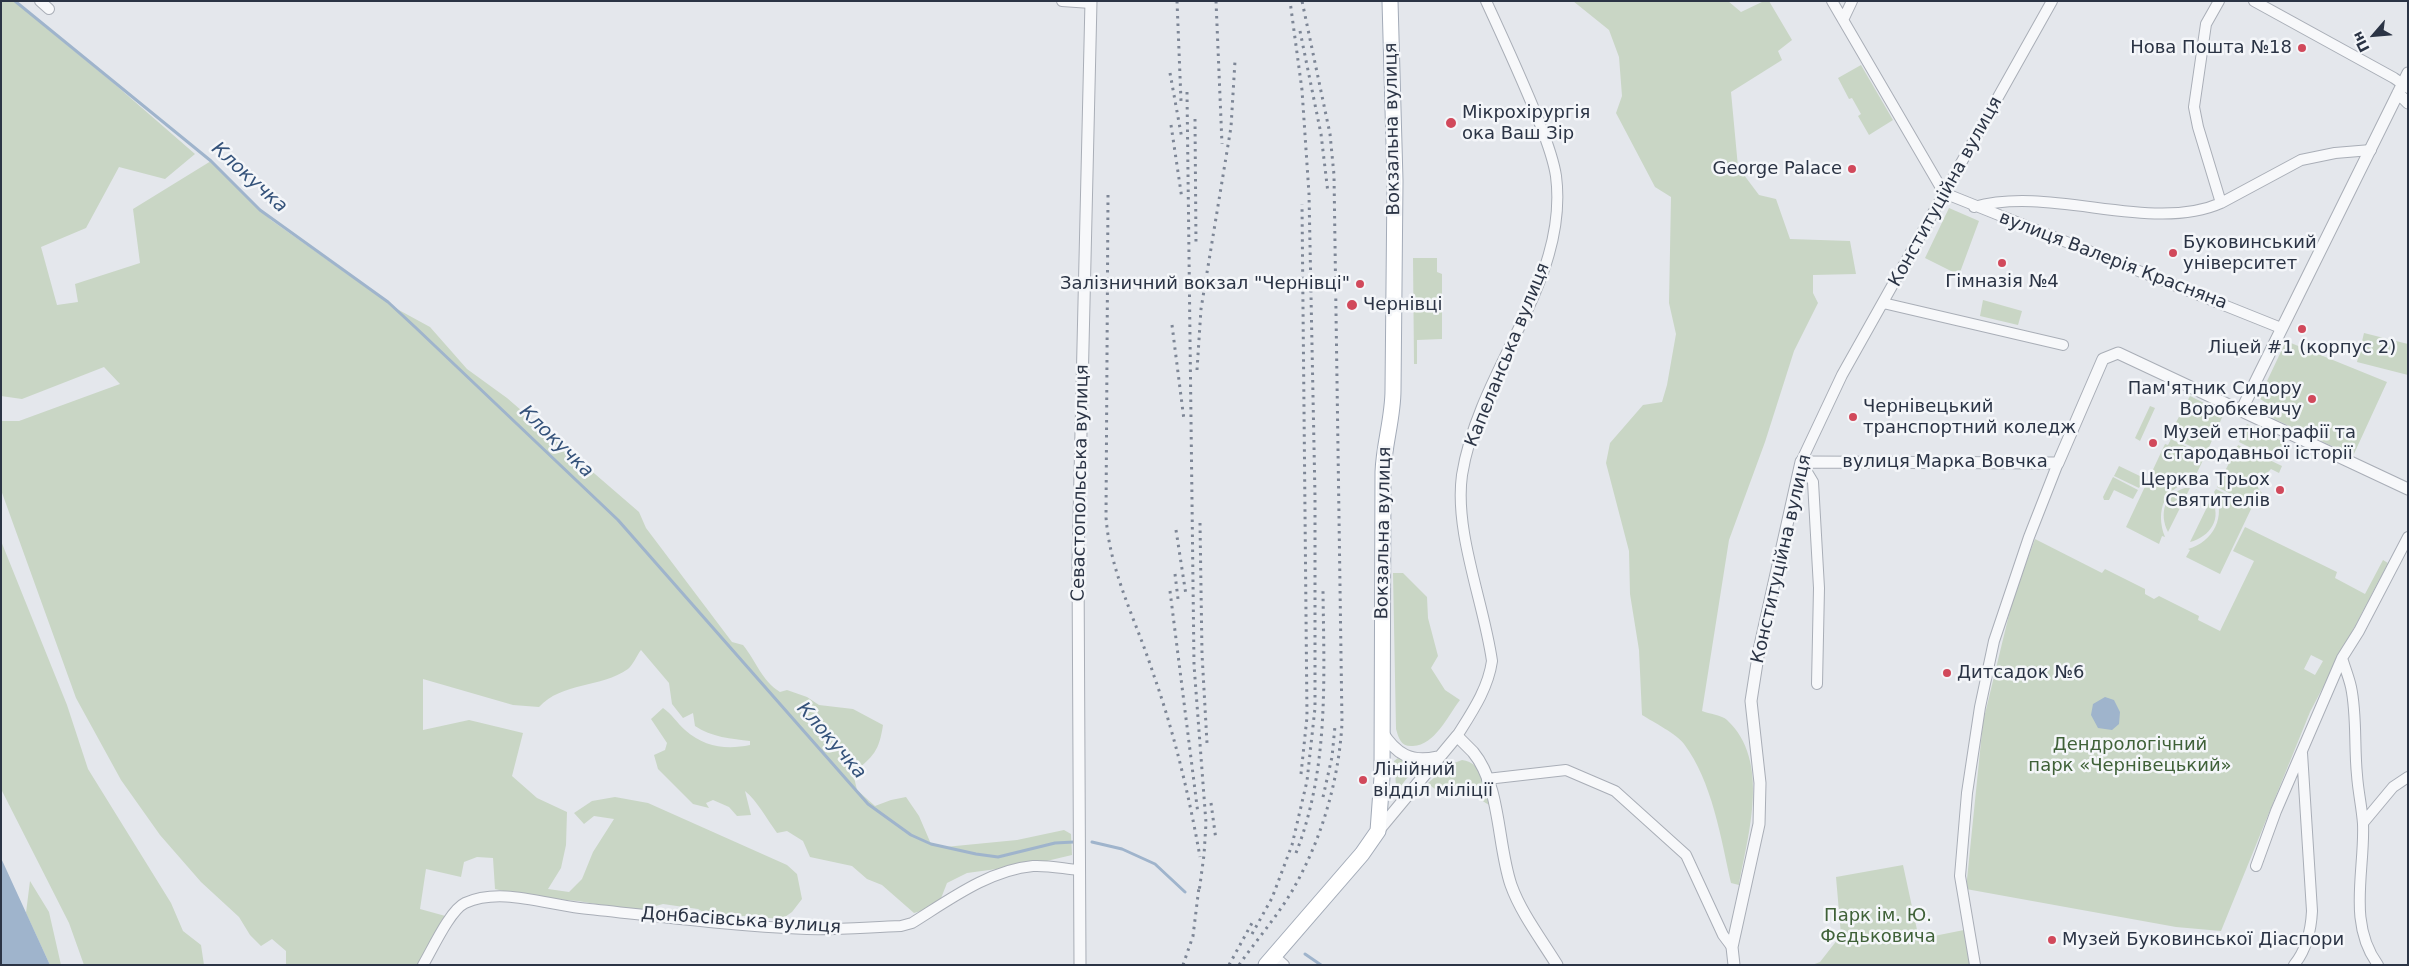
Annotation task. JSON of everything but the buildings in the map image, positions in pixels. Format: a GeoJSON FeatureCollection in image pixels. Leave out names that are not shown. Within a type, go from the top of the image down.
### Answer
{"type":"FeatureCollection","features":[{"type":"Feature","properties":{"kind":"main road","name":"Вокзальна вулиця"},"geometry":{"type":"LineString","coordinates":[[1378,831],[1382,766],[1383,472],[1385,442],[1393,415],[1394,181],[1390,1]]}},
{"type":"Feature","properties":{"kind":"main road"},"geometry":{"type":"LineString","coordinates":[[1275,962],[1378,831]]}},
{"type":"Feature","properties":{"kind":"street"},"geometry":{"type":"LineString","coordinates":[[40,1],[49,9]]}},
{"type":"Feature","properties":{"kind":"street"},"geometry":{"type":"LineString","coordinates":[[1062,1],[1091,2]]}},
{"type":"Feature","properties":{"kind":"street","name":"Капеланська вулиця"},"geometry":{"type":"LineString","coordinates":[[1378,831],[1437,757],[1457,736],[1490,676],[1492,661],[1462,511],[1463,470],[1477,420],[1541,280],[1550,247],[1556,205],[1556,178],[1547,144],[1528,95],[1486,1]]}},
{"type":"Feature","properties":{"kind":"street"},"geometry":{"type":"LineString","coordinates":[[1832,1],[1944,193]]}},
{"type":"Feature","properties":{"kind":"street"},"geometry":{"type":"LineString","coordinates":[[1843,20],[1852,1]]}},
{"type":"Feature","properties":{"kind":"street","name":"Конституційна вулиця"},"geometry":{"type":"LineString","coordinates":[[1734,965],[1732,947],[1759,824],[1760,783],[1751,700],[1759,650],[1801,462],[1842,375],[2052,1]]}},
{"type":"Feature","properties":{"kind":"street"},"geometry":{"type":"LineString","coordinates":[[2219,1],[2206,24],[2194,107],[2221,203]]}},
{"type":"Feature","properties":{"kind":"street"},"geometry":{"type":"LineString","coordinates":[[2254,1],[2404,84],[2408,102]]}},
{"type":"Feature","properties":{"kind":"street","name":"Севастопольська вулиця"},"geometry":{"type":"LineString","coordinates":[[1080,965],[1078,560],[1091,2]]}},
{"type":"Feature","properties":{"kind":"street"},"geometry":{"type":"LineString","coordinates":[[2242,409],[2404,84]]}},
{"type":"Feature","properties":{"kind":"street"},"geometry":{"type":"LineString","coordinates":[[1974,207],[1991,202],[2016,201],[2168,212],[2202,210],[2221,203],[2301,160],[2334,153],[2371,150]]}},
{"type":"Feature","properties":{"kind":"street","name":"вулиця Валерія Красняна"},"geometry":{"type":"LineString","coordinates":[[1944,193],[1974,207],[2281,328]]}},
{"type":"Feature","properties":{"kind":"street"},"geometry":{"type":"LineString","coordinates":[[1883,303],[2063,345]]}},
{"type":"Feature","properties":{"kind":"street"},"geometry":{"type":"LineString","coordinates":[[1975,965],[1960,876],[1967,793],[1980,707],[1994,640],[2029,537],[2058,463],[2104,359],[2118,353],[2242,409],[2408,489]]}},
{"type":"Feature","properties":{"kind":"street"},"geometry":{"type":"LineString","coordinates":[[1801,462],[1813,482],[1819,588],[1817,684]]}},
{"type":"Feature","properties":{"kind":"street","name":"вулиця Марка Вовчка"},"geometry":{"type":"LineString","coordinates":[[1801,462],[2058,463]]}},
{"type":"Feature","properties":{"kind":"street"},"geometry":{"type":"LineString","coordinates":[[2256,866],[2276,812],[2342,658],[2359,631],[2408,537]]}},
{"type":"Feature","properties":{"kind":"street"},"geometry":{"type":"LineString","coordinates":[[2342,658],[2351,688],[2357,777],[2363,823],[2359,901],[2360,919],[2368,948],[2378,965]]}},
{"type":"Feature","properties":{"kind":"street"},"geometry":{"type":"LineString","coordinates":[[1382,732],[1398,753],[1418,760],[1437,757]]}},
{"type":"Feature","properties":{"kind":"street"},"geometry":{"type":"LineString","coordinates":[[1457,736],[1474,753],[1487,779],[1497,816],[1505,867],[1512,887],[1557,965]]}},
{"type":"Feature","properties":{"kind":"street"},"geometry":{"type":"LineString","coordinates":[[2294,965],[2299,959],[2311,932],[2312,911],[2302,751]]}},
{"type":"Feature","properties":{"kind":"street"},"geometry":{"type":"LineString","coordinates":[[1382,766],[1387,757],[1398,753]]}},
{"type":"Feature","properties":{"kind":"street"},"geometry":{"type":"LineString","coordinates":[[1487,779],[1566,770],[1615,792],[1686,855],[1722,934],[1732,947]]}},
{"type":"Feature","properties":{"kind":"street"},"geometry":{"type":"LineString","coordinates":[[2363,823],[2393,788],[2408,777]]}},
{"type":"Feature","properties":{"kind":"street","name":"Донбасівська вулиця"},"geometry":{"type":"LineString","coordinates":[[423,965],[452,915],[463,903],[485,896],[500,896],[556,906],[807,929],[901,926],[912,923],[979,883],[1006,871],[1034,866],[1080,870]]}},
{"type":"Feature","properties":{"kind":"green space"},"geometry":{"type":"Polygon","coordinates":[[[1,1],[14,1],[111,81],[195,154],[165,179],[119,167],[86,228],[41,247],[57,305],[78,302],[75,284],[140,263],[133,209],[211,161],[271,220],[397,309],[430,327],[467,369],[507,398],[639,512],[646,528],[732,642],[743,645],[768,682],[780,692],[787,690],[807,697],[819,705],[853,709],[883,725],[880,741],[871,757],[853,773],[857,790],[875,806],[906,797],[919,816],[931,844],[945,847],[1017,840],[1064,830],[1071,834],[1072,855],[1034,864],[967,873],[947,883],[938,906],[914,913],[882,885],[867,879],[852,866],[810,857],[803,841],[787,831],[777,833],[758,805],[745,791],[751,815],[737,816],[729,807],[713,800],[706,803],[709,808],[693,804],[658,769],[654,755],[665,750],[667,743],[651,719],[663,708],[692,736],[708,744],[732,747],[750,745],[750,741],[722,737],[701,730],[695,726],[693,713],[683,718],[672,704],[669,683],[641,650],[628,669],[606,679],[559,693],[539,707],[513,705],[423,679],[423,730],[469,720],[523,733],[512,776],[537,798],[567,812],[566,845],[561,868],[548,889],[569,892],[582,879],[593,852],[614,819],[594,816],[584,824],[574,813],[592,801],[615,797],[648,803],[787,865],[797,874],[802,899],[792,912],[782,919],[744,916],[712,917],[698,909],[663,904],[638,911],[578,901],[528,897],[495,889],[493,858],[477,857],[464,862],[461,877],[426,869],[420,909],[449,917],[424,965],[286,965],[286,951],[272,939],[261,946],[250,935],[239,917],[201,882],[160,835],[121,780],[76,698],[1,490],[1,421],[19,421],[120,384],[104,367],[22,399],[1,396],[1,1]]]}},
{"type":"Feature","properties":{"kind":"green space"},"geometry":{"type":"Polygon","coordinates":[[[1573,1],[1728,1],[1741,12],[1764,1],[1769,1],[1792,40],[1778,51],[1782,60],[1731,92],[1738,167],[1759,195],[1776,199],[1790,239],[1850,241],[1856,274],[1813,275],[1813,293],[1818,303],[1794,351],[1765,442],[1729,540],[1702,711],[1727,720],[1741,737],[1749,756],[1753,777],[1753,799],[1751,821],[1739,885],[1731,883],[1709,792],[1694,759],[1681,740],[1642,715],[1639,650],[1630,594],[1629,551],[1606,463],[1610,443],[1643,405],[1662,402],[1667,385],[1676,334],[1669,303],[1671,197],[1655,187],[1616,113],[1622,96],[1619,57],[1609,30],[1573,1]]]}},
{"type":"Feature","properties":{"kind":"green space"},"geometry":{"type":"Polygon","coordinates":[[[1861,65],[1893,120],[1869,135],[1858,116],[1861,114],[1852,98],[1849,99],[1838,78],[1861,65]]]}},
{"type":"Feature","properties":{"kind":"green space"},"geometry":{"type":"Polygon","coordinates":[[[1949,208],[1979,221],[1959,275],[1925,258],[1949,208]]]}},
{"type":"Feature","properties":{"kind":"green space"},"geometry":{"type":"Polygon","coordinates":[[[1413,258],[1437,258],[1437,272],[1442,274],[1442,339],[1417,340],[1417,364],[1414,364],[1413,258]]]}},
{"type":"Feature","properties":{"kind":"green space"},"geometry":{"type":"Polygon","coordinates":[[[1983,300],[2022,311],[2018,325],[1980,316],[1983,300]]]}},
{"type":"Feature","properties":{"kind":"green space"},"geometry":{"type":"Polygon","coordinates":[[[2364,333],[2408,344],[2408,375],[2357,362],[2364,333]]]}},
{"type":"Feature","properties":{"kind":"green space"},"geometry":{"type":"Polygon","coordinates":[[[2286,341],[2387,382],[2353,456],[2266,415],[2269,405],[2259,398],[2286,341]]]}},
{"type":"Feature","properties":{"kind":"green space"},"geometry":{"type":"Polygon","coordinates":[[[2190,396],[2224,413],[2206,454],[2172,437],[2174,432],[2172,430],[2190,396]]]}},
{"type":"Feature","properties":{"kind":"green space"},"geometry":{"type":"Polygon","coordinates":[[[2150,406],[2155,408],[2140,441],[2135,438],[2150,406]]]}},
{"type":"Feature","properties":{"kind":"green space"},"geometry":{"type":"Polygon","coordinates":[[[2247,424],[2286,443],[2277,461],[2239,442],[2247,424]]]}},
{"type":"Feature","properties":{"kind":"green space"},"geometry":{"type":"Polygon","coordinates":[[[2171,439],[2205,456],[2193,481],[2175,489],[2164,502],[2161,518],[2165,537],[2162,536],[2159,544],[2126,527],[2165,444],[2168,445],[2171,439]]]}},
{"type":"Feature","properties":{"kind":"green space"},"geometry":{"type":"Polygon","coordinates":[[[2238,445],[2282,466],[2279,473],[2271,469],[2260,480],[2258,488],[2262,493],[2259,499],[2265,502],[2261,509],[2217,487],[2238,445]]]}},
{"type":"Feature","properties":{"kind":"green space"},"geometry":{"type":"Polygon","coordinates":[[[2119,466],[2144,478],[2139,488],[2114,476],[2119,466]]]}},
{"type":"Feature","properties":{"kind":"green space"},"geometry":{"type":"Polygon","coordinates":[[[2113,477],[2138,490],[2133,499],[2114,490],[2109,500],[2104,500],[2103,497],[2113,477]]]}},
{"type":"Feature","properties":{"kind":"green space"},"geometry":{"type":"Polygon","coordinates":[[[2185,488],[2190,488],[2168,532],[2164,518],[2165,506],[2172,495],[2185,488]]]}},
{"type":"Feature","properties":{"kind":"green space"},"geometry":{"type":"Polygon","coordinates":[[[2216,489],[2252,507],[2220,574],[2186,557],[2190,550],[2188,549],[2204,541],[2215,527],[2219,510],[2214,492],[2216,489]]]}},
{"type":"Feature","properties":{"kind":"green space"},"geometry":{"type":"Polygon","coordinates":[[[2211,499],[2216,513],[2215,520],[2209,531],[2190,542],[2211,499]]]}},
{"type":"Feature","properties":{"kind":"green space","name":"Дендрологічний парк «Чернівецький»"},"geometry":{"type":"Polygon","coordinates":[[[2245,527],[2337,572],[2335,578],[2365,594],[2383,560],[2388,563],[2310,712],[2221,931],[2176,927],[1966,889],[1983,722],[2013,598],[2035,539],[2102,573],[2105,569],[2145,589],[2145,594],[2154,599],[2159,596],[2199,616],[2198,620],[2220,631],[2254,561],[2233,551],[2245,527]],[[2311,655],[2304,669],[2315,675],[2323,661],[2311,655]]]}},
{"type":"Feature","properties":{"kind":"green space"},"geometry":{"type":"Polygon","coordinates":[[[1,541],[67,705],[88,769],[171,903],[183,931],[201,945],[204,965],[84,965],[69,923],[1,789],[1,541]]]}},
{"type":"Feature","properties":{"kind":"green space"},"geometry":{"type":"Polygon","coordinates":[[[1393,573],[1403,573],[1427,597],[1428,618],[1438,656],[1431,668],[1445,690],[1460,700],[1440,729],[1428,741],[1413,746],[1403,744],[1396,729],[1393,573]]]}},
{"type":"Feature","properties":{"kind":"green space"},"geometry":{"type":"Polygon","coordinates":[[[1398,758],[1414,764],[1415,768],[1400,787],[1396,785],[1394,761],[1398,758]]]}},
{"type":"Feature","properties":{"kind":"green space"},"geometry":{"type":"Polygon","coordinates":[[[1462,760],[1475,766],[1482,776],[1489,805],[1468,792],[1459,790],[1442,792],[1433,788],[1428,783],[1449,765],[1462,760]]]}},
{"type":"Feature","properties":{"kind":"green space","name":"Парк ім. Ю. Федьковича"},"geometry":{"type":"Polygon","coordinates":[[[1903,865],[1919,939],[1964,930],[1971,965],[1812,965],[1820,962],[1841,935],[1836,877],[1903,865]]]}},
{"type":"Feature","properties":{"kind":"green space"},"geometry":{"type":"Polygon","coordinates":[[[30,881],[49,912],[61,965],[50,965],[26,913],[30,881]]]}},
{"type":"Feature","properties":{"kind":"water"},"geometry":{"type":"Polygon","coordinates":[[[2105,697],[2114,700],[2120,712],[2119,724],[2112,730],[2098,728],[2091,715],[2093,704],[2105,697]]]}},
{"type":"Feature","properties":{"kind":"water"},"geometry":{"type":"Polygon","coordinates":[[[1,858],[50,965],[1,965],[1,858]]]}},
{"type":"Feature","properties":{"kind":"waterway","name":"Клокучка"},"geometry":{"type":"LineString","coordinates":[[15,1],[211,161],[260,210],[388,302],[415,327],[618,520],[868,804],[911,835],[931,844],[976,854],[998,857],[1055,843],[1074,842]]}},
{"type":"Feature","properties":{"kind":"waterway"},"geometry":{"type":"LineString","coordinates":[[1092,842],[1122,849],[1155,864],[1185,892]]}},
{"type":"Feature","properties":{"kind":"waterway","name":"Клокучка"},"geometry":{"type":"LineString","coordinates":[[1305,954],[1321,965]]}},
{"type":"Feature","properties":{"kind":"railway"},"geometry":{"type":"LineString","coordinates":[[1177,1],[1181,101]]}},
{"type":"Feature","properties":{"kind":"railway"},"geometry":{"type":"LineString","coordinates":[[1216,1],[1222,144]]}},
{"type":"Feature","properties":{"kind":"railway"},"geometry":{"type":"LineString","coordinates":[[1252,934],[1272,898],[1292,845],[1307,781],[1315,708],[1315,497],[1309,194],[1302,90],[1290,1]]}},
{"type":"Feature","properties":{"kind":"railway"},"geometry":{"type":"LineString","coordinates":[[1239,965],[1276,915],[1306,865],[1328,806],[1337,764],[1342,723],[1334,175],[1330,134],[1302,1]]}},
{"type":"Feature","properties":{"kind":"railway"},"geometry":{"type":"LineString","coordinates":[[1300,31],[1321,134],[1328,193]]}},
{"type":"Feature","properties":{"kind":"railway"},"geometry":{"type":"LineString","coordinates":[[1197,370],[1201,309],[1231,127],[1235,61]]}},
{"type":"Feature","properties":{"kind":"railway"},"geometry":{"type":"LineString","coordinates":[[1170,73],[1182,139]]}},
{"type":"Feature","properties":{"kind":"railway"},"geometry":{"type":"LineString","coordinates":[[1187,92],[1194,665],[1206,823],[1199,892]]}},
{"type":"Feature","properties":{"kind":"railway"},"geometry":{"type":"LineString","coordinates":[[1195,119],[1196,246]]}},
{"type":"Feature","properties":{"kind":"railway"},"geometry":{"type":"LineString","coordinates":[[1171,125],[1182,199]]}},
{"type":"Feature","properties":{"kind":"railway"},"geometry":{"type":"LineString","coordinates":[[1108,195],[1106,517],[1108,538],[1118,577],[1168,718],[1186,787],[1200,857]]}},
{"type":"Feature","properties":{"kind":"railway"},"geometry":{"type":"LineString","coordinates":[[1301,774],[1307,717],[1302,204]]}},
{"type":"Feature","properties":{"kind":"railway"},"geometry":{"type":"LineString","coordinates":[[1172,325],[1184,420]]}},
{"type":"Feature","properties":{"kind":"railway"},"geometry":{"type":"LineString","coordinates":[[1200,523],[1202,654],[1207,743]]}},
{"type":"Feature","properties":{"kind":"railway"},"geometry":{"type":"LineString","coordinates":[[1176,530],[1186,595]]}},
{"type":"Feature","properties":{"kind":"railway"},"geometry":{"type":"LineString","coordinates":[[1175,574],[1178,599]]}},
{"type":"Feature","properties":{"kind":"railway"},"geometry":{"type":"LineString","coordinates":[[1170,591],[1198,814]]}},
{"type":"Feature","properties":{"kind":"railway"},"geometry":{"type":"LineString","coordinates":[[1296,853],[1307,821],[1319,756],[1324,690],[1323,591]]}},
{"type":"Feature","properties":{"kind":"railway"},"geometry":{"type":"LineString","coordinates":[[1323,797],[1332,757],[1335,726]]}},
{"type":"Feature","properties":{"kind":"railway"},"geometry":{"type":"LineString","coordinates":[[1211,803],[1216,840]]}},
{"type":"Feature","properties":{"kind":"railway"},"geometry":{"type":"LineString","coordinates":[[1183,965],[1193,936],[1199,887]]}},
{"type":"Feature","properties":{"kind":"railway"},"geometry":{"type":"LineString","coordinates":[[1229,965],[1252,923]]}},
{"type":"Feature","properties":{"kind":"place","name":"Нова Пошта №18"},"geometry":{"type":"Point","coordinates":[2302,48]}},
{"type":"Feature","properties":{"kind":"place","name":"Мікрохірургія ока Ваш Зір"},"geometry":{"type":"Point","coordinates":[1451,123]}},
{"type":"Feature","properties":{"kind":"place","name":"George Palace"},"geometry":{"type":"Point","coordinates":[1852,169]}},
{"type":"Feature","properties":{"kind":"place","name":"Буковинський університет"},"geometry":{"type":"Point","coordinates":[2173,253]}},
{"type":"Feature","properties":{"kind":"place","name":"Гімназія №4"},"geometry":{"type":"Point","coordinates":[2002,263]}},
{"type":"Feature","properties":{"kind":"place","name":"Залізничний вокзал \"Чернівці\""},"geometry":{"type":"Point","coordinates":[1360,284]}},
{"type":"Feature","properties":{"kind":"place","name":"Чернівці"},"geometry":{"type":"Point","coordinates":[1352,305]}},
{"type":"Feature","properties":{"kind":"place","name":"Ліцей #1 (корпус 2)"},"geometry":{"type":"Point","coordinates":[2302,329]}},
{"type":"Feature","properties":{"kind":"place","name":"Пам'ятник Сидору Воробкевичу"},"geometry":{"type":"Point","coordinates":[2312,399]}},
{"type":"Feature","properties":{"kind":"place","name":"Чернівецький транспортний коледж"},"geometry":{"type":"Point","coordinates":[1853,417]}},
{"type":"Feature","properties":{"kind":"place","name":"Музей етнографії та стародавньої історії"},"geometry":{"type":"Point","coordinates":[2153,443]}},
{"type":"Feature","properties":{"kind":"place","name":"Церква Трьох Святителів"},"geometry":{"type":"Point","coordinates":[2280,490]}},
{"type":"Feature","properties":{"kind":"place","name":"Дитсадок №6"},"geometry":{"type":"Point","coordinates":[1947,673]}},
{"type":"Feature","properties":{"kind":"place","name":"Лінійний відділ міліції"},"geometry":{"type":"Point","coordinates":[1363,780]}},
{"type":"Feature","properties":{"kind":"place","name":"Музей Буковинської Діаспори"},"geometry":{"type":"Point","coordinates":[2052,940]}}]}
